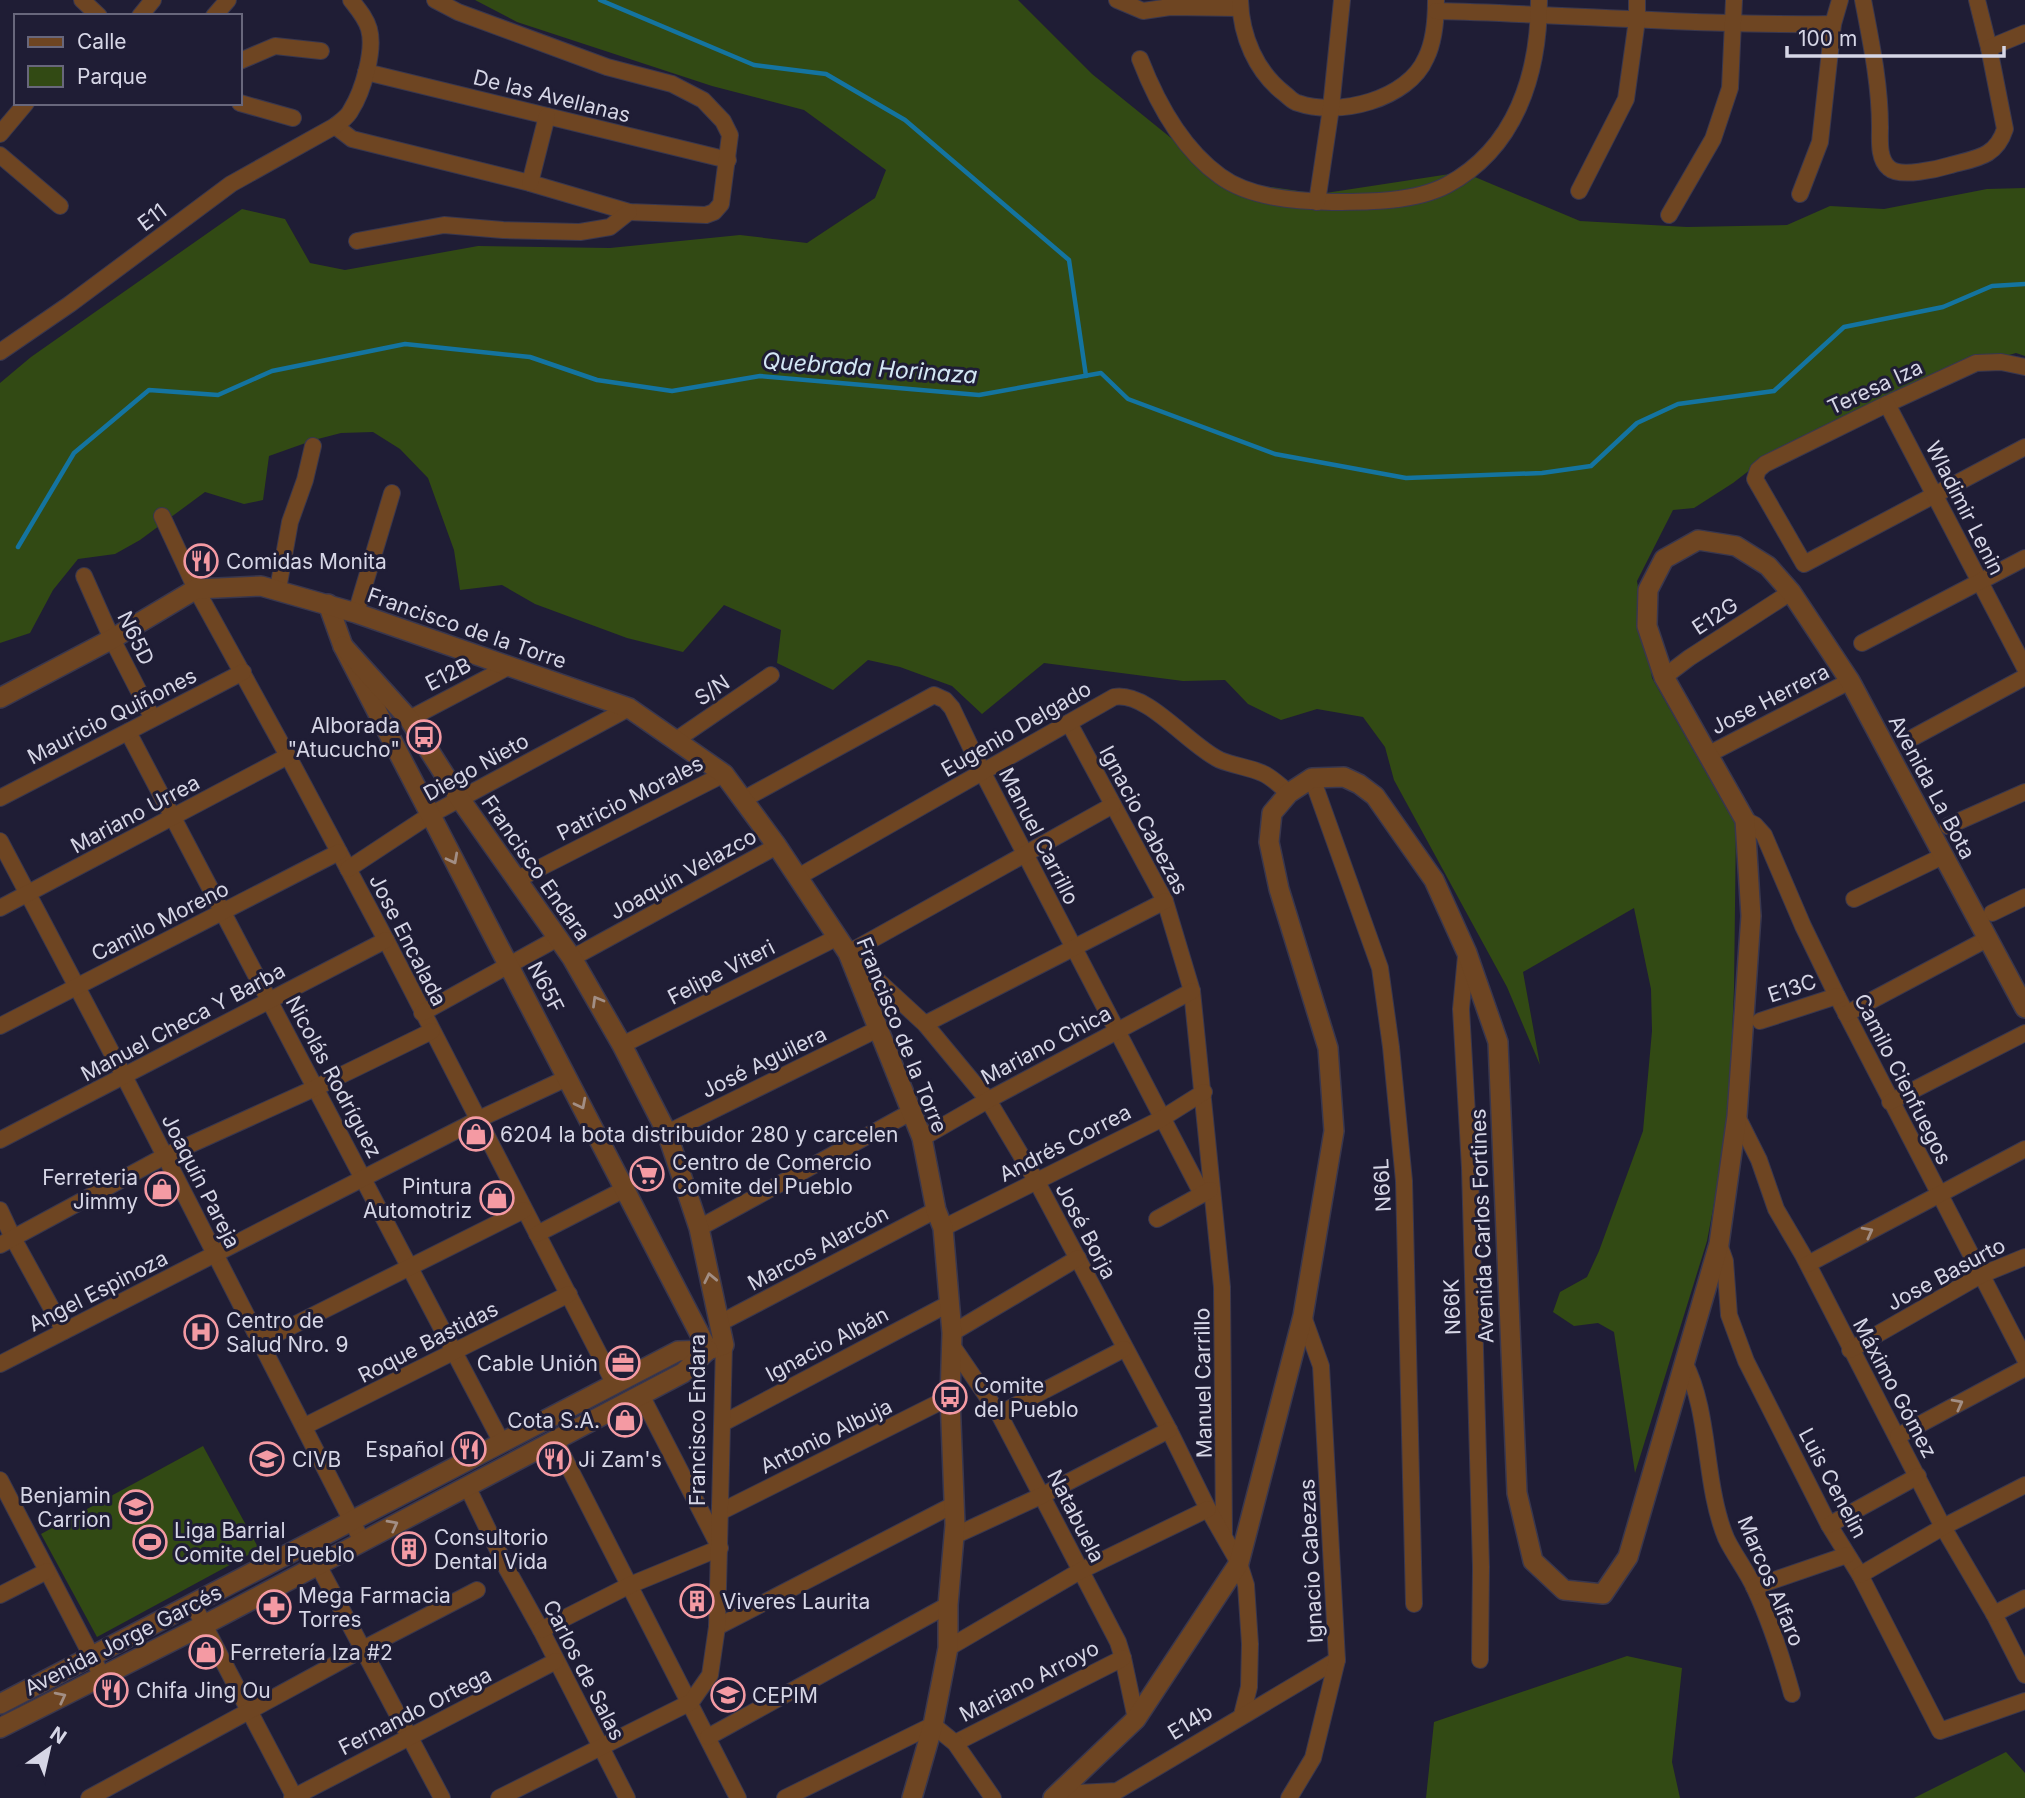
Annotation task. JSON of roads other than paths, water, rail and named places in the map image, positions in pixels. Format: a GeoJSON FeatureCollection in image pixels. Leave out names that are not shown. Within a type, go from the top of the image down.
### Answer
{"type":"FeatureCollection","features":[{"type":"Feature","properties":{"kind":"street"},"geometry":{"type":"LineString","coordinates":[[82,0],[97,14]]}},
{"type":"Feature","properties":{"kind":"street"},"geometry":{"type":"LineString","coordinates":[[142,14],[153,0]]}},
{"type":"Feature","properties":{"kind":"street"},"geometry":{"type":"LineString","coordinates":[[216,14],[228,0]]}},
{"type":"Feature","properties":{"kind":"street"},"geometry":{"type":"LineString","coordinates":[[351,0],[368,24],[370,32],[366,72],[351,111],[335,126],[352,139],[530,183],[629,212],[706,215],[714,212],[721,204],[730,135],[723,121],[703,100],[672,84],[607,67],[458,12],[435,0]]}},
{"type":"Feature","properties":{"kind":"street"},"geometry":{"type":"LineString","coordinates":[[1117,0],[1142,6],[1170,7],[1240,4],[1250,52],[1277,88],[1297,103],[1331,108],[1383,98],[1411,79],[1427,58],[1436,5],[1539,7],[1637,20],[1833,24]]}},
{"type":"Feature","properties":{"kind":"street"},"geometry":{"type":"LineString","coordinates":[[1317,202],[1331,108],[1342,0]]}},
{"type":"Feature","properties":{"kind":"street"},"geometry":{"type":"LineString","coordinates":[[1579,191],[1626,99],[1637,20],[1637,0]]}},
{"type":"Feature","properties":{"kind":"street"},"geometry":{"type":"LineString","coordinates":[[1669,215],[1713,139],[1730,88],[1734,0]]}},
{"type":"Feature","properties":{"kind":"street"},"geometry":{"type":"LineString","coordinates":[[1800,194],[1820,142],[1833,24],[1840,0]]}},
{"type":"Feature","properties":{"kind":"street"},"geometry":{"type":"LineString","coordinates":[[1863,0],[1879,97],[1880,146],[1883,160],[1889,168],[1901,174],[1948,166],[1990,154],[2001,142],[2005,130],[1977,0]]}},
{"type":"Feature","properties":{"kind":"street"},"geometry":{"type":"LineString","coordinates":[[1140,60],[1169,121],[1194,153],[1220,176],[1240,188],[1271,196],[1317,202],[1384,201],[1445,186],[1476,166],[1507,131],[1532,71],[1539,7]]}},
{"type":"Feature","properties":{"kind":"street"},"geometry":{"type":"LineString","coordinates":[[1989,48],[2025,33]]}},
{"type":"Feature","properties":{"kind":"street"},"geometry":{"type":"LineString","coordinates":[[242,60],[275,46],[321,51]]}},
{"type":"Feature","properties":{"kind":"street","name":"De las Avellanas"},"geometry":{"type":"LineString","coordinates":[[366,72],[727,160]]}},
{"type":"Feature","properties":{"kind":"street"},"geometry":{"type":"LineString","coordinates":[[242,104],[293,118]]}},
{"type":"Feature","properties":{"kind":"street"},"geometry":{"type":"LineString","coordinates":[[0,134],[24,105]]}},
{"type":"Feature","properties":{"kind":"street"},"geometry":{"type":"LineString","coordinates":[[530,183],[547,116]]}},
{"type":"Feature","properties":{"kind":"street","name":"E11"},"geometry":{"type":"LineString","coordinates":[[0,352],[70,304],[231,184],[335,126]]}},
{"type":"Feature","properties":{"kind":"street"},"geometry":{"type":"LineString","coordinates":[[0,155],[60,206]]}},
{"type":"Feature","properties":{"kind":"street"},"geometry":{"type":"LineString","coordinates":[[357,241],[444,225],[580,232],[610,227],[629,212]]}},
{"type":"Feature","properties":{"kind":"street","name":"Teresa Iza"},"geometry":{"type":"LineString","coordinates":[[1935,496],[1804,564],[1755,479],[1758,470],[1765,464],[1976,363],[2001,362],[2025,368]]}},
{"type":"Feature","properties":{"kind":"street","name":"Wladimir Lenin"},"geometry":{"type":"LineString","coordinates":[[1887,404],[2025,668]]}},
{"type":"Feature","properties":{"kind":"street"},"geometry":{"type":"LineString","coordinates":[[278,589],[290,522],[305,480],[313,446]]}},
{"type":"Feature","properties":{"kind":"street"},"geometry":{"type":"LineString","coordinates":[[1935,496],[2025,447]]}},
{"type":"Feature","properties":{"kind":"street"},"geometry":{"type":"LineString","coordinates":[[356,613],[392,493]]}},
{"type":"Feature","properties":{"kind":"street","name":"Jose Encalada"},"geometry":{"type":"LineString","coordinates":[[162,516],[196,589],[386,940],[615,1385]]}},
{"type":"Feature","properties":{"kind":"street","name":"Avenida Carlos Fortines"},"geometry":{"type":"LineString","coordinates":[[1312,778],[1344,777],[1376,796],[1434,880],[1466,953],[1498,1042],[1517,1493],[1533,1561],[1564,1590],[1603,1594],[1629,1557],[1719,1244],[1737,1116],[1751,916],[1745,820],[1664,677],[1647,626],[1648,590],[1664,559],[1698,540],[1736,546],[1768,566],[1791,592]]}},
{"type":"Feature","properties":{"kind":"street"},"geometry":{"type":"LineString","coordinates":[[1863,643],[2025,558]]}},
{"type":"Feature","properties":{"kind":"street","name":"N65D"},"geometry":{"type":"LineString","coordinates":[[83,576],[152,717]]}},
{"type":"Feature","properties":{"kind":"street","name":"Francisco de la Torre"},"geometry":{"type":"LineString","coordinates":[[0,698],[112,639],[196,589],[243,585],[278,589],[328,604],[629,708],[724,774],[777,846],[843,945],[880,1028],[922,1138],[940,1219],[950,1303],[954,1536],[948,1605],[948,1648],[933,1725],[912,1798]]}},
{"type":"Feature","properties":{"kind":"street","name":"E12G"},"geometry":{"type":"LineString","coordinates":[[1664,677],[1791,592]]}},
{"type":"Feature","properties":{"kind":"street","name":"Avenida La Bota"},"geometry":{"type":"LineString","coordinates":[[1791,592],[1850,681],[2025,1008]]}},
{"type":"Feature","properties":{"kind":"street"},"geometry":{"type":"LineString","coordinates":[[328,604],[343,646]]}},
{"type":"Feature","properties":{"kind":"street","name":"Francisco Endara"},"geometry":{"type":"LineString","coordinates":[[343,646],[408,719],[460,799],[572,958],[622,1045],[667,1133],[699,1228],[720,1323],[716,1348],[723,1423],[720,1548],[717,1627],[710,1675],[691,1702],[499,1798]]}},
{"type":"Feature","properties":{"kind":"street","name":"N65F"},"geometry":{"type":"LineString","coordinates":[[343,646],[625,1189],[716,1348]]}},
{"type":"Feature","properties":{"kind":"street","name":"E12B"},"geometry":{"type":"LineString","coordinates":[[408,719],[508,667]]}},
{"type":"Feature","properties":{"kind":"street","name":"Mauricio Quiñones"},"geometry":{"type":"LineString","coordinates":[[0,798],[243,672]]}},
{"type":"Feature","properties":{"kind":"street","name":"S/N"},"geometry":{"type":"LineString","coordinates":[[676,740],[771,675]]}},
{"type":"Feature","properties":{"kind":"street"},"geometry":{"type":"LineString","coordinates":[[1914,737],[2025,677]]}},
{"type":"Feature","properties":{"kind":"street","name":"Jose Herrera"},"geometry":{"type":"LineString","coordinates":[[1709,754],[1850,681]]}},
{"type":"Feature","properties":{"kind":"street","name":"Manuel Carrillo"},"geometry":{"type":"LineString","coordinates":[[744,799],[934,695],[945,700],[952,708],[1161,1119],[1208,1191],[1222,1287],[1224,1535]]}},
{"type":"Feature","properties":{"kind":"street","name":"Eugenio Delgado"},"geometry":{"type":"LineString","coordinates":[[798,877],[1114,697],[1125,696],[1144,703],[1188,739],[1220,760],[1264,774],[1289,793]]}},
{"type":"Feature","properties":{"kind":"street","name":"Diego Nieto"},"geometry":{"type":"LineString","coordinates":[[348,869],[430,815],[629,708]]}},
{"type":"Feature","properties":{"kind":"street","name":"Ignacio Cabezas"},"geometry":{"type":"LineString","coordinates":[[1069,723],[1165,901],[1192,991],[1204,1092],[1208,1191]]}},
{"type":"Feature","properties":{"kind":"street","name":"Nicolás Rodríguez"},"geometry":{"type":"LineString","coordinates":[[128,732],[502,1443]]}},
{"type":"Feature","properties":{"kind":"street","name":"Mariano Urrea"},"geometry":{"type":"LineString","coordinates":[[0,908],[288,756]]}},
{"type":"Feature","properties":{"kind":"street","name":"Patricio Morales"},"geometry":{"type":"LineString","coordinates":[[518,879],[724,774]]}},
{"type":"Feature","properties":{"kind":"street"},"geometry":{"type":"LineString","coordinates":[[1055,1796],[1136,1719],[1239,1563],[1303,1316],[1334,1131],[1328,1048],[1279,889],[1269,842],[1272,813],[1289,793],[1312,778]]}},
{"type":"Feature","properties":{"kind":"street","name":"N66L"},"geometry":{"type":"LineString","coordinates":[[1312,778],[1380,968],[1391,1047],[1404,1181],[1414,1604]]}},
{"type":"Feature","properties":{"kind":"street"},"geometry":{"type":"LineString","coordinates":[[1948,826],[2025,792]]}},
{"type":"Feature","properties":{"kind":"street","name":"Felipe Viteri"},"geometry":{"type":"LineString","coordinates":[[622,1045],[843,945],[1027,855],[1113,805]]}},
{"type":"Feature","properties":{"kind":"street","name":"Camilo Cienfuegos"},"geometry":{"type":"LineString","coordinates":[[1745,820],[1755,825],[1764,835],[1837,996],[2025,1359]]}},
{"type":"Feature","properties":{"kind":"street","name":"Joaquín Pareja"},"geometry":{"type":"LineString","coordinates":[[0,841],[125,1077],[362,1541]]}},
{"type":"Feature","properties":{"kind":"street","name":"Joaquín Velazco"},"geometry":{"type":"LineString","coordinates":[[572,958],[777,846]]}},
{"type":"Feature","properties":{"kind":"street","name":"Camilo Moreno"},"geometry":{"type":"LineString","coordinates":[[0,1026],[339,852]]}},
{"type":"Feature","properties":{"kind":"street"},"geometry":{"type":"LineString","coordinates":[[1854,899],[1943,856]]}},
{"type":"Feature","properties":{"kind":"street"},"geometry":{"type":"LineString","coordinates":[[1992,913],[2025,897]]}},
{"type":"Feature","properties":{"kind":"street"},"geometry":{"type":"LineString","coordinates":[[925,1024],[1165,901]]}},
{"type":"Feature","properties":{"kind":"street"},"geometry":{"type":"LineString","coordinates":[[422,1013],[558,938]]}},
{"type":"Feature","properties":{"kind":"street"},"geometry":{"type":"LineString","coordinates":[[1846,1014],[1987,939]]}},
{"type":"Feature","properties":{"kind":"street","name":"Manuel Checa Y Barba"},"geometry":{"type":"LineString","coordinates":[[0,1140],[386,940]]}},
{"type":"Feature","properties":{"kind":"street","name":"José Borja"},"geometry":{"type":"LineString","coordinates":[[843,945],[925,1024],[988,1100],[1037,1182],[1239,1563]]}},
{"type":"Feature","properties":{"kind":"street","name":"N66K"},"geometry":{"type":"LineString","coordinates":[[1466,953],[1461,1009],[1470,1182],[1481,1567],[1480,1660]]}},
{"type":"Feature","properties":{"kind":"street","name":"Mariano Chica"},"geometry":{"type":"LineString","coordinates":[[922,1138],[1192,991]]}},
{"type":"Feature","properties":{"kind":"street","name":"E13C"},"geometry":{"type":"LineString","coordinates":[[1760,1021],[1837,996]]}},
{"type":"Feature","properties":{"kind":"street","name":"José Aguilera"},"geometry":{"type":"LineString","coordinates":[[667,1133],[880,1028]]}},
{"type":"Feature","properties":{"kind":"street"},"geometry":{"type":"LineString","coordinates":[[6,1242],[164,1156],[315,1088],[432,1031]]}},
{"type":"Feature","properties":{"kind":"street"},"geometry":{"type":"LineString","coordinates":[[1890,1102],[2025,1033]]}},
{"type":"Feature","properties":{"kind":"street"},"geometry":{"type":"LineString","coordinates":[[477,1119],[567,1078]]}},
{"type":"Feature","properties":{"kind":"street","name":"Andrés Correa"},"geometry":{"type":"LineString","coordinates":[[940,1219],[1037,1182],[1161,1119],[1204,1092]]}},
{"type":"Feature","properties":{"kind":"street"},"geometry":{"type":"LineString","coordinates":[[699,1228],[911,1112]]}},
{"type":"Feature","properties":{"kind":"street","name":"Máximo Gómez"},"geometry":{"type":"LineString","coordinates":[[1737,1116],[1759,1160],[1776,1209],[1808,1264],[1943,1527],[1994,1614],[2025,1675]]}},
{"type":"Feature","properties":{"kind":"street","name":"Angel Espinoza"},"geometry":{"type":"LineString","coordinates":[[0,1364],[477,1119]]}},
{"type":"Feature","properties":{"kind":"street"},"geometry":{"type":"LineString","coordinates":[[1808,1264],[2025,1149]]}},
{"type":"Feature","properties":{"kind":"street"},"geometry":{"type":"LineString","coordinates":[[537,1234],[625,1189]]}},
{"type":"Feature","properties":{"kind":"street"},"geometry":{"type":"LineString","coordinates":[[1157,1219],[1208,1191]]}},
{"type":"Feature","properties":{"kind":"street"},"geometry":{"type":"LineString","coordinates":[[0,1210],[6,1242],[64,1331]]}},
{"type":"Feature","properties":{"kind":"street"},"geometry":{"type":"LineString","coordinates":[[260,1342],[524,1210]]}},
{"type":"Feature","properties":{"kind":"street","name":"Marcos Alarcón"},"geometry":{"type":"LineString","coordinates":[[720,1323],[940,1219]]}},
{"type":"Feature","properties":{"kind":"street","name":"Luis Cenelin"},"geometry":{"type":"LineString","coordinates":[[1719,1244],[1725,1262],[1729,1315],[1746,1361],[1829,1525],[1860,1575],[1940,1731],[2025,1701]]}},
{"type":"Feature","properties":{"kind":"street","name":"Jose Basurto"},"geometry":{"type":"LineString","coordinates":[[1850,1350],[1981,1275],[2025,1257]]}},
{"type":"Feature","properties":{"kind":"street"},"geometry":{"type":"LineString","coordinates":[[951,1339],[1078,1258]]}},
{"type":"Feature","properties":{"kind":"street","name":"Roque Bastidas"},"geometry":{"type":"LineString","coordinates":[[305,1426],[569,1294]]}},
{"type":"Feature","properties":{"kind":"street","name":"Ignacio Albán"},"geometry":{"type":"LineString","coordinates":[[723,1423],[950,1303]]}},
{"type":"Feature","properties":{"kind":"street","name":"Ignacio Cabezas"},"geometry":{"type":"LineString","coordinates":[[1289,1798],[1313,1758],[1338,1660],[1321,1366],[1303,1316]]}},
{"type":"Feature","properties":{"kind":"street","name":"Natabuela"},"geometry":{"type":"LineString","coordinates":[[951,1339],[999,1415],[1118,1642],[1136,1719]]}},
{"type":"Feature","properties":{"kind":"street","name":"Avenida Jorge Garcés"},"geometry":{"type":"LineString","coordinates":[[0,1704],[678,1351],[716,1348]]}},
{"type":"Feature","properties":{"kind":"street","name":"Avenida Jorge Garcés"},"geometry":{"type":"LineString","coordinates":[[0,1728],[204,1625],[683,1373],[716,1348]]}},
{"type":"Feature","properties":{"kind":"street"},"geometry":{"type":"LineString","coordinates":[[999,1415],[1124,1349]]}},
{"type":"Feature","properties":{"kind":"street","name":"Marcos Alfaro"},"geometry":{"type":"LineString","coordinates":[[1684,1362],[1695,1382],[1711,1484],[1726,1537],[1754,1587],[1778,1643],[1792,1694]]}},
{"type":"Feature","properties":{"kind":"street"},"geometry":{"type":"LineString","coordinates":[[1898,1436],[2025,1368]]}},
{"type":"Feature","properties":{"kind":"street"},"geometry":{"type":"LineString","coordinates":[[541,1630],[630,1585],[720,1548],[641,1395]]}},
{"type":"Feature","properties":{"kind":"street","name":"Antonio Albuja"},"geometry":{"type":"LineString","coordinates":[[720,1512],[950,1397]]}},
{"type":"Feature","properties":{"kind":"street"},"geometry":{"type":"LineString","coordinates":[[954,1536],[1043,1495],[1169,1430]]}},
{"type":"Feature","properties":{"kind":"street"},"geometry":{"type":"LineString","coordinates":[[555,1440],[738,1798]]}},
{"type":"Feature","properties":{"kind":"street"},"geometry":{"type":"LineString","coordinates":[[1829,1525],[1918,1476]]}},
{"type":"Feature","properties":{"kind":"street"},"geometry":{"type":"LineString","coordinates":[[0,1480],[102,1676]]}},
{"type":"Feature","properties":{"kind":"street"},"geometry":{"type":"LineString","coordinates":[[1860,1575],[1943,1527],[2025,1485]]}},
{"type":"Feature","properties":{"kind":"street","name":"Carlos de Salas"},"geometry":{"type":"LineString","coordinates":[[467,1486],[507,1569],[627,1798]]}},
{"type":"Feature","properties":{"kind":"street"},"geometry":{"type":"LineString","coordinates":[[717,1627],[953,1505]]}},
{"type":"Feature","properties":{"kind":"street"},"geometry":{"type":"LineString","coordinates":[[948,1648],[1080,1571],[1208,1509]]}},
{"type":"Feature","properties":{"kind":"street"},"geometry":{"type":"LineString","coordinates":[[1754,1587],[1847,1555]]}},
{"type":"Feature","properties":{"kind":"street"},"geometry":{"type":"LineString","coordinates":[[1239,1563],[1246,1585],[1250,1644],[1249,1687],[1242,1715]]}},
{"type":"Feature","properties":{"kind":"street"},"geometry":{"type":"LineString","coordinates":[[318,1565],[442,1798]]}},
{"type":"Feature","properties":{"kind":"street"},"geometry":{"type":"LineString","coordinates":[[0,1595],[47,1571]]}},
{"type":"Feature","properties":{"kind":"street"},"geometry":{"type":"LineString","coordinates":[[89,1798],[477,1590]]}},
{"type":"Feature","properties":{"kind":"street"},"geometry":{"type":"LineString","coordinates":[[1994,1614],[2025,1598]]}},
{"type":"Feature","properties":{"kind":"street"},"geometry":{"type":"LineString","coordinates":[[193,1604],[294,1797]]}},
{"type":"Feature","properties":{"kind":"street"},"geometry":{"type":"LineString","coordinates":[[708,1737],[948,1605]]}},
{"type":"Feature","properties":{"kind":"street","name":"Mariano Arroyo"},"geometry":{"type":"LineString","coordinates":[[955,1743],[1123,1658]]}},
{"type":"Feature","properties":{"kind":"street","name":"E14b"},"geometry":{"type":"LineString","coordinates":[[1055,1796],[1117,1791],[1338,1660]]}},
{"type":"Feature","properties":{"kind":"street","name":"Fernando Ortega"},"geometry":{"type":"LineString","coordinates":[[294,1797],[556,1661]]}},
{"type":"Feature","properties":{"kind":"street"},"geometry":{"type":"LineString","coordinates":[[785,1798],[933,1725],[955,1743],[993,1798]]}},
{"type":"Feature","properties":{"kind":"waterway"},"geometry":{"type":"LineString","coordinates":[[600,0],[754,65],[826,74],[905,120],[1069,260],[1086,376]]}},
{"type":"Feature","properties":{"kind":"waterway","name":"Quebrada Horinaza"},"geometry":{"type":"LineString","coordinates":[[18,547],[74,453],[149,390],[218,395],[272,371],[405,344],[530,357],[597,380],[672,391],[760,376],[979,395],[1101,373],[1128,399],[1275,454],[1406,478],[1542,473],[1591,466],[1637,423],[1678,404],[1774,391],[1844,327],[1943,307],[1992,286],[2025,284]]}},
{"type":"Feature","properties":{"kind":"place","name":"Comidas Monita"},"geometry":{"type":"Point","coordinates":[201,561]}},
{"type":"Feature","properties":{"kind":"place","name":"Alborada \"Atucucho\""},"geometry":{"type":"Point","coordinates":[424,737]}},
{"type":"Feature","properties":{"kind":"place","name":"6204 la bota distribuidor 280 y carcelen"},"geometry":{"type":"Point","coordinates":[476,1134]}},
{"type":"Feature","properties":{"kind":"place","name":"Centro de Comercio Comite del Pueblo"},"geometry":{"type":"Point","coordinates":[647,1174]}},
{"type":"Feature","properties":{"kind":"place","name":"Ferreteria Jimmy"},"geometry":{"type":"Point","coordinates":[162,1189]}},
{"type":"Feature","properties":{"kind":"place","name":"Pintura Automotriz"},"geometry":{"type":"Point","coordinates":[497,1198]}},
{"type":"Feature","properties":{"kind":"place","name":"Centro de Salud Nro. 9"},"geometry":{"type":"Point","coordinates":[201,1332]}},
{"type":"Feature","properties":{"kind":"place","name":"Cable Unión"},"geometry":{"type":"Point","coordinates":[623,1363]}},
{"type":"Feature","properties":{"kind":"place","name":"Comite del Pueblo"},"geometry":{"type":"Point","coordinates":[950,1397]}},
{"type":"Feature","properties":{"kind":"place","name":"Cota S.A."},"geometry":{"type":"Point","coordinates":[625,1420]}},
{"type":"Feature","properties":{"kind":"place","name":"Español"},"geometry":{"type":"Point","coordinates":[469,1449]}},
{"type":"Feature","properties":{"kind":"place","name":"CIVB"},"geometry":{"type":"Point","coordinates":[267,1459]}},
{"type":"Feature","properties":{"kind":"place","name":"Ji Zam's"},"geometry":{"type":"Point","coordinates":[554,1459]}},
{"type":"Feature","properties":{"kind":"place","name":"Benjamin Carrion"},"geometry":{"type":"Point","coordinates":[136,1507]}},
{"type":"Feature","properties":{"kind":"place","name":"Liga Barrial Comite del Pueblo"},"geometry":{"type":"Point","coordinates":[150,1542]}},
{"type":"Feature","properties":{"kind":"place","name":"Consultorio Dental Vida"},"geometry":{"type":"Point","coordinates":[409,1549]}},
{"type":"Feature","properties":{"kind":"place","name":"Viveres Laurita"},"geometry":{"type":"Point","coordinates":[697,1601]}},
{"type":"Feature","properties":{"kind":"place","name":"Mega Farmacia Torres"},"geometry":{"type":"Point","coordinates":[274,1607]}},
{"type":"Feature","properties":{"kind":"place","name":"Ferretería Iza #2"},"geometry":{"type":"Point","coordinates":[206,1652]}},
{"type":"Feature","properties":{"kind":"place","name":"Chifa Jing Ou"},"geometry":{"type":"Point","coordinates":[111,1690]}},
{"type":"Feature","properties":{"kind":"place","name":"CEPIM"},"geometry":{"type":"Point","coordinates":[728,1695]}}]}
